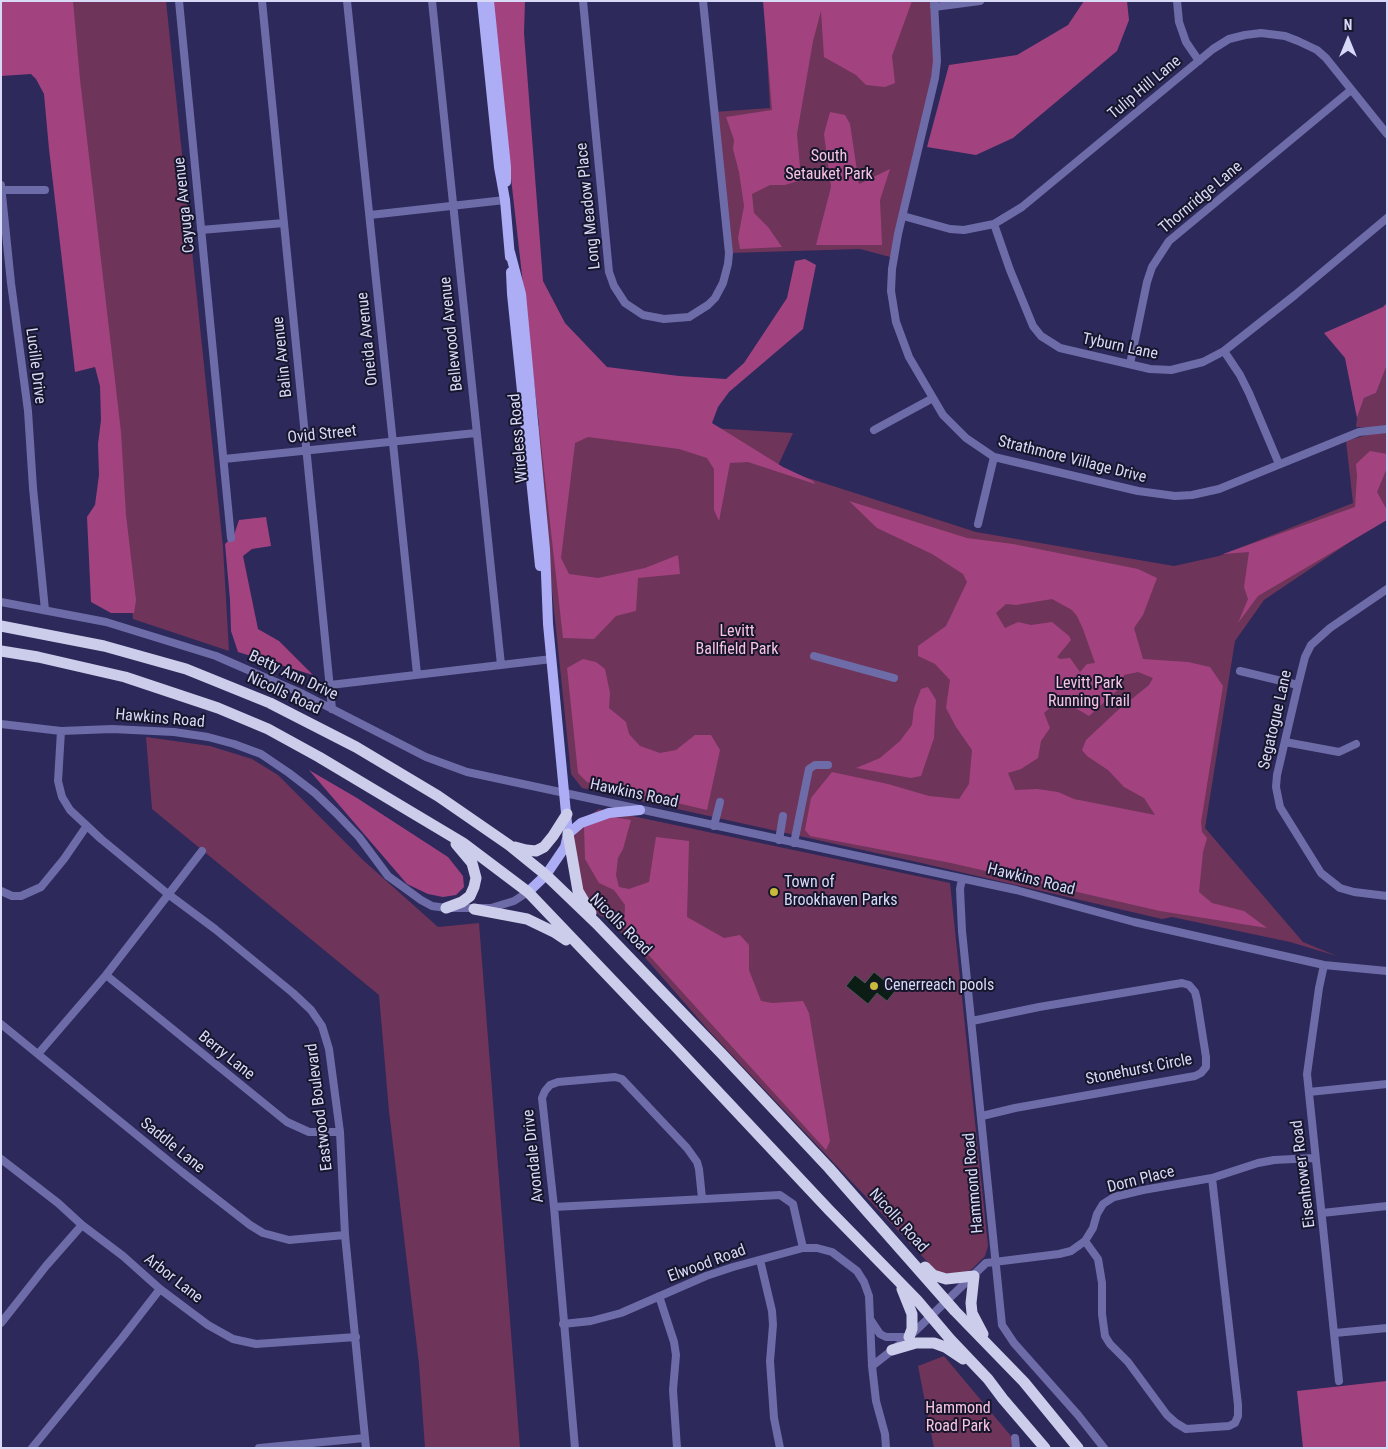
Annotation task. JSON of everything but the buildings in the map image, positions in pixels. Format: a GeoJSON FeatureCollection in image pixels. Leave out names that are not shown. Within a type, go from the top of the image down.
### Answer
{"type":"FeatureCollection","features":[{"type":"Feature","properties":{"kind":"highway","name":"Nicolls Road"},"geometry":{"type":"LineString","coordinates":[[1,626],[52,634],[104,646],[186,669],[270,703],[356,747],[438,796],[509,845],[546,876],[596,923],[736,1068],[1024,1382],[1078,1448]]}},
{"type":"Feature","properties":{"kind":"highway"},"geometry":{"type":"LineString","coordinates":[[1,651],[38,657],[125,677],[218,708],[268,730],[319,757],[449,834],[528,892],[931,1316],[982,1372],[1002,1399],[1045,1448]]}},
{"type":"Feature","properties":{"kind":"highway"},"geometry":{"type":"LineString","coordinates":[[509,845],[526,850],[536,850],[544,847],[567,814]]}},
{"type":"Feature","properties":{"kind":"highway"},"geometry":{"type":"LineString","coordinates":[[446,908],[462,902],[470,896],[476,878],[472,863],[449,834]]}},
{"type":"Feature","properties":{"kind":"highway"},"geometry":{"type":"LineString","coordinates":[[568,834],[578,891],[596,923]]}},
{"type":"Feature","properties":{"kind":"highway"},"geometry":{"type":"LineString","coordinates":[[474,909],[527,920],[554,932],[583,951]]}},
{"type":"Feature","properties":{"kind":"highway"},"geometry":{"type":"LineString","coordinates":[[900,1248],[922,1264],[933,1275],[946,1279],[974,1276],[971,1294],[972,1313],[990,1347]]}},
{"type":"Feature","properties":{"kind":"highway"},"geometry":{"type":"LineString","coordinates":[[899,1283],[912,1314],[912,1330],[909,1336]]}},
{"type":"Feature","properties":{"kind":"highway"},"geometry":{"type":"LineString","coordinates":[[892,1350],[916,1343],[934,1343],[945,1347],[982,1372]]}},
{"type":"Feature","properties":{"kind":"main road","name":"Wireless Road"},"geometry":{"type":"LineString","coordinates":[[482,1],[498,167],[505,200],[512,294],[537,548],[552,659],[565,794]]}},
{"type":"Feature","properties":{"kind":"main road","name":"Wireless Road"},"geometry":{"type":"LineString","coordinates":[[489,1],[506,167],[505,200]]}},
{"type":"Feature","properties":{"kind":"main road","name":"Hawkins Road"},"geometry":{"type":"LineString","coordinates":[[528,892],[546,876],[565,847],[568,834],[565,794]]}},
{"type":"Feature","properties":{"kind":"main road"},"geometry":{"type":"LineString","coordinates":[[568,834],[581,824],[609,813],[640,810]]}},
{"type":"Feature","properties":{"kind":"street","name":"Cayuga Avenue"},"geometry":{"type":"LineString","coordinates":[[179,1],[224,459]]}},
{"type":"Feature","properties":{"kind":"street","name":"Balin Avenue"},"geometry":{"type":"LineString","coordinates":[[262,1],[332,709]]}},
{"type":"Feature","properties":{"kind":"street","name":"Oneida Avenue"},"geometry":{"type":"LineString","coordinates":[[347,1],[417,674]]}},
{"type":"Feature","properties":{"kind":"street","name":"Bellewood Avenue"},"geometry":{"type":"LineString","coordinates":[[432,1],[501,665]]}},
{"type":"Feature","properties":{"kind":"street","name":"Long Meadow Place"},"geometry":{"type":"LineString","coordinates":[[583,1],[609,272],[614,286],[625,303],[643,314],[664,319],[689,317],[715,298],[723,283],[728,264],[728,244],[703,1]]}},
{"type":"Feature","properties":{"kind":"street"},"geometry":{"type":"LineString","coordinates":[[934,4],[980,1]]}},
{"type":"Feature","properties":{"kind":"street"},"geometry":{"type":"LineString","coordinates":[[1177,1],[1179,22],[1186,42],[1199,61]]}},
{"type":"Feature","properties":{"kind":"street","name":"Strathmore Village Drive"},"geometry":{"type":"LineString","coordinates":[[934,4],[937,61],[935,78],[898,234],[892,269],[891,291],[893,311],[908,357],[943,415],[959,431],[974,445],[994,457],[1138,491],[1175,496],[1192,495],[1219,489],[1359,432],[1387,429]]}},
{"type":"Feature","properties":{"kind":"street","name":"Tulip Hill Lane"},"geometry":{"type":"LineString","coordinates":[[903,216],[950,229],[964,230],[994,224],[1022,207],[1199,61],[1229,39],[1261,33],[1285,36],[1298,40],[1317,50],[1326,58],[1387,134]]}},
{"type":"Feature","properties":{"kind":"street","name":"Thornridge Lane"},"geometry":{"type":"LineString","coordinates":[[1130,364],[1147,282],[1152,267],[1163,248],[1351,90]]}},
{"type":"Feature","properties":{"kind":"street","name":"Lucille Drive"},"geometry":{"type":"LineString","coordinates":[[1,185],[4,251],[28,411],[32,488],[45,610]]}},
{"type":"Feature","properties":{"kind":"street"},"geometry":{"type":"LineString","coordinates":[[2,190],[45,190]]}},
{"type":"Feature","properties":{"kind":"street"},"geometry":{"type":"LineString","coordinates":[[370,215],[505,200]]}},
{"type":"Feature","properties":{"kind":"street","name":"Tyburn Lane"},"geometry":{"type":"LineString","coordinates":[[994,224],[1010,270],[1036,331],[1048,341],[1060,348],[1156,370],[1171,370],[1202,362],[1224,351],[1387,218]]}},
{"type":"Feature","properties":{"kind":"street"},"geometry":{"type":"LineString","coordinates":[[201,230],[284,223]]}},
{"type":"Feature","properties":{"kind":"street"},"geometry":{"type":"LineString","coordinates":[[1224,351],[1249,393],[1279,464]]}},
{"type":"Feature","properties":{"kind":"street"},"geometry":{"type":"LineString","coordinates":[[874,430],[933,398]]}},
{"type":"Feature","properties":{"kind":"street","name":"Ovid Street"},"geometry":{"type":"LineString","coordinates":[[224,459],[476,433]]}},
{"type":"Feature","properties":{"kind":"street"},"geometry":{"type":"LineString","coordinates":[[978,524],[994,457]]}},
{"type":"Feature","properties":{"kind":"street"},"geometry":{"type":"LineString","coordinates":[[224,459],[231,538]]}},
{"type":"Feature","properties":{"kind":"street","name":"Segatogue Lane"},"geometry":{"type":"LineString","coordinates":[[1387,589],[1330,628],[1311,646],[1305,657],[1276,775],[1277,798],[1280,807],[1321,873],[1340,888],[1354,892],[1387,896]]}},
{"type":"Feature","properties":{"kind":"street","name":"Betty Ann Drive"},"geometry":{"type":"LineString","coordinates":[[1,602],[106,622],[193,648],[276,682],[442,764],[467,772],[565,794]]}},
{"type":"Feature","properties":{"kind":"street"},"geometry":{"type":"LineString","coordinates":[[814,656],[894,678]]}},
{"type":"Feature","properties":{"kind":"street"},"geometry":{"type":"LineString","coordinates":[[330,685],[552,659]]}},
{"type":"Feature","properties":{"kind":"street"},"geometry":{"type":"LineString","coordinates":[[1240,671],[1298,685]]}},
{"type":"Feature","properties":{"kind":"street","name":"Hawkins Road"},"geometry":{"type":"LineString","coordinates":[[1,724],[62,732],[112,729],[174,732],[226,741],[261,754],[309,788],[336,812],[359,837],[388,876],[432,906],[474,909],[491,908],[514,901],[528,892]]}},
{"type":"Feature","properties":{"kind":"street","name":"Eastwood Boulevard"},"geometry":{"type":"LineString","coordinates":[[62,732],[58,773],[60,789],[66,804],[86,827],[293,992],[322,1026],[330,1049],[340,1132],[345,1235],[366,1448]]}},
{"type":"Feature","properties":{"kind":"street"},"geometry":{"type":"LineString","coordinates":[[1285,742],[1339,752],[1356,744]]}},
{"type":"Feature","properties":{"kind":"street"},"geometry":{"type":"LineString","coordinates":[[794,843],[809,768],[815,764],[828,765]]}},
{"type":"Feature","properties":{"kind":"street","name":"Hawkins Road"},"geometry":{"type":"LineString","coordinates":[[565,794],[1016,890],[1134,922],[1324,965],[1387,972]]}},
{"type":"Feature","properties":{"kind":"street"},"geometry":{"type":"LineString","coordinates":[[714,826],[720,802]]}},
{"type":"Feature","properties":{"kind":"street"},"geometry":{"type":"LineString","coordinates":[[779,840],[783,816]]}},
{"type":"Feature","properties":{"kind":"street"},"geometry":{"type":"LineString","coordinates":[[1,891],[12,896],[21,896],[41,887],[64,859],[86,827]]}},
{"type":"Feature","properties":{"kind":"street"},"geometry":{"type":"LineString","coordinates":[[38,1054],[106,975],[202,851]]}},
{"type":"Feature","properties":{"kind":"street","name":"Hammond Road"},"geometry":{"type":"LineString","coordinates":[[962,879],[960,889],[961,918],[1002,1326],[1014,1343],[1078,1415],[1104,1448]]}},
{"type":"Feature","properties":{"kind":"street","name":"Eisenhower Road"},"geometry":{"type":"LineString","coordinates":[[1324,965],[1307,1064],[1308,1092],[1339,1381]]}},
{"type":"Feature","properties":{"kind":"street","name":"Berry Lane"},"geometry":{"type":"LineString","coordinates":[[106,975],[287,1122],[309,1132],[340,1132]]}},
{"type":"Feature","properties":{"kind":"street","name":"Stonehurst Circle"},"geometry":{"type":"LineString","coordinates":[[972,1020],[1182,983],[1190,985],[1197,1000],[1206,1057],[1206,1067],[1201,1073],[1194,1076],[1032,1105],[982,1116]]}},
{"type":"Feature","properties":{"kind":"street","name":"Saddle Lane"},"geometry":{"type":"LineString","coordinates":[[1,1024],[174,1165],[250,1225],[263,1233],[289,1240],[345,1235]]}},
{"type":"Feature","properties":{"kind":"street","name":"Avondale Drive"},"geometry":{"type":"LineString","coordinates":[[575,1448],[554,1207],[542,1098],[545,1091],[550,1085],[558,1082],[615,1077],[622,1079],[687,1148],[697,1162],[700,1168],[702,1198]]}},
{"type":"Feature","properties":{"kind":"street"},"geometry":{"type":"LineString","coordinates":[[1308,1092],[1387,1084]]}},
{"type":"Feature","properties":{"kind":"street","name":"Dorn Place"},"geometry":{"type":"LineString","coordinates":[[1085,1241],[1093,1228],[1097,1214],[1103,1204],[1114,1197],[1212,1178],[1258,1163],[1274,1160],[1314,1158]]}},
{"type":"Feature","properties":{"kind":"street","name":"Arbor Lane"},"geometry":{"type":"LineString","coordinates":[[1,1159],[123,1256],[160,1289],[218,1332],[243,1342],[270,1344],[356,1337]]}},
{"type":"Feature","properties":{"kind":"street"},"geometry":{"type":"LineString","coordinates":[[872,1366],[909,1336],[986,1263],[1060,1254],[1071,1251],[1085,1241],[1098,1259],[1102,1283],[1102,1326],[1105,1336],[1110,1344],[1128,1362],[1167,1415],[1186,1429],[1229,1426],[1235,1423],[1238,1410],[1212,1178]]}},
{"type":"Feature","properties":{"kind":"street"},"geometry":{"type":"LineString","coordinates":[[554,1207],[780,1195],[793,1204],[803,1248]]}},
{"type":"Feature","properties":{"kind":"street"},"geometry":{"type":"LineString","coordinates":[[1322,1213],[1387,1206]]}},
{"type":"Feature","properties":{"kind":"street"},"geometry":{"type":"LineString","coordinates":[[1,1323],[46,1266],[82,1225]]}},
{"type":"Feature","properties":{"kind":"street","name":"Elwood Road"},"geometry":{"type":"LineString","coordinates":[[563,1324],[591,1321],[606,1317],[706,1276],[803,1248],[817,1248],[832,1252],[857,1271],[864,1282],[869,1296],[870,1319]]}},
{"type":"Feature","properties":{"kind":"street"},"geometry":{"type":"LineString","coordinates":[[760,1260],[772,1311],[773,1326],[770,1361],[774,1418],[780,1448]]}},
{"type":"Feature","properties":{"kind":"street"},"geometry":{"type":"LineString","coordinates":[[32,1448],[160,1289]]}},
{"type":"Feature","properties":{"kind":"street"},"geometry":{"type":"LineString","coordinates":[[659,1296],[674,1342],[676,1355],[673,1390],[677,1448]]}},
{"type":"Feature","properties":{"kind":"street"},"geometry":{"type":"LineString","coordinates":[[870,1319],[880,1334],[886,1337],[909,1336]]}},
{"type":"Feature","properties":{"kind":"street"},"geometry":{"type":"LineString","coordinates":[[870,1319],[876,1401],[885,1434],[886,1448]]}},
{"type":"Feature","properties":{"kind":"street"},"geometry":{"type":"LineString","coordinates":[[1335,1333],[1387,1328]]}},
{"type":"Feature","properties":{"kind":"street"},"geometry":{"type":"LineString","coordinates":[[259,1448],[365,1438]]}},
{"type":"Feature","properties":{"kind":"street"},"geometry":{"type":"LineString","coordinates":[[1015,1438],[1016,1448]]}},
{"type":"Feature","properties":{"kind":"green space"},"geometry":{"type":"Polygon","coordinates":[[[1,1],[73,1],[80,79],[121,432],[126,515],[136,600],[134,613],[111,613],[91,602],[87,517],[95,505],[99,475],[100,386],[95,367],[75,372],[44,94],[31,74],[1,76],[1,1]]]}},
{"type":"Feature","properties":{"kind":"green space"},"geometry":{"type":"Polygon","coordinates":[[[72,1],[166,1],[223,547],[229,651],[133,619],[72,1]]]}},
{"type":"Feature","properties":{"kind":"green space"},"geometry":{"type":"Polygon","coordinates":[[[491,1],[525,1],[524,33],[543,281],[565,323],[607,367],[679,376],[726,379],[744,363],[787,298],[795,261],[805,259],[816,265],[803,329],[729,392],[718,407],[712,423],[783,467],[813,481],[815,484],[748,462],[730,463],[719,521],[714,510],[714,469],[707,458],[679,449],[588,437],[575,443],[561,558],[569,574],[598,578],[645,568],[678,555],[680,574],[638,578],[636,611],[616,616],[594,639],[563,638],[491,1]]]}},
{"type":"Feature","properties":{"kind":"green space"},"geometry":{"type":"Polygon","coordinates":[[[763,1],[912,1],[892,56],[895,83],[885,87],[866,85],[856,75],[824,57],[821,11],[813,41],[797,134],[800,167],[798,181],[785,185],[770,185],[752,194],[754,213],[768,227],[782,247],[740,249],[738,238],[744,206],[739,172],[733,149],[734,140],[726,117],[772,110],[763,1]]]}},
{"type":"Feature","properties":{"kind":"green space","name":"South Setauket Park"},"geometry":{"type":"Polygon","coordinates":[[[764,1],[934,1],[937,61],[894,258],[860,249],[729,253],[714,112],[770,108],[764,1]]]}},
{"type":"Feature","properties":{"kind":"green space"},"geometry":{"type":"Polygon","coordinates":[[[1084,1],[1127,1],[1129,20],[1117,51],[1013,138],[976,155],[927,147],[949,65],[1017,55],[1068,25],[1084,1]]]}},
{"type":"Feature","properties":{"kind":"green space"},"geometry":{"type":"Polygon","coordinates":[[[830,112],[845,115],[850,124],[859,184],[890,169],[880,200],[882,245],[816,245],[831,187],[824,134],[830,112]]]}},
{"type":"Feature","properties":{"kind":"green space"},"geometry":{"type":"Polygon","coordinates":[[[1387,303],[1387,365],[1376,393],[1364,398],[1357,418],[1345,358],[1324,333],[1383,307],[1387,303]]]}},
{"type":"Feature","properties":{"kind":"green space"},"geometry":{"type":"Polygon","coordinates":[[[1387,365],[1387,428],[1356,427],[1364,398],[1376,393],[1387,365]]]}},
{"type":"Feature","properties":{"kind":"green space","name":"Levitt Ballfield Park"},"geometry":{"type":"Polygon","coordinates":[[[535,426],[678,426],[793,433],[777,468],[976,532],[1174,566],[1219,556],[1353,503],[1346,441],[1377,432],[1387,433],[1387,517],[1264,600],[1235,641],[1205,828],[1303,942],[1337,956],[1290,942],[1172,917],[1162,919],[917,862],[582,788],[571,774],[535,426]]]}},
{"type":"Feature","properties":{"kind":"green space"},"geometry":{"type":"Polygon","coordinates":[[[1370,451],[1387,454],[1387,468],[1377,492],[1387,510],[1387,520],[1258,596],[1238,623],[1248,599],[1244,587],[1249,552],[1223,554],[1355,507],[1356,464],[1370,451]]]}},
{"type":"Feature","properties":{"kind":"green space","name":"Levitt Park Running Trail"},"geometry":{"type":"Polygon","coordinates":[[[849,501],[967,538],[1013,544],[1138,569],[1157,578],[1143,615],[1134,628],[1143,659],[1188,662],[1210,667],[1223,686],[1201,822],[1202,832],[1207,838],[1203,852],[1199,892],[1212,903],[1244,911],[1267,928],[1160,911],[951,863],[810,836],[805,830],[811,798],[832,772],[888,784],[929,796],[959,799],[969,784],[972,750],[946,708],[950,680],[935,664],[918,656],[918,646],[946,626],[967,582],[963,574],[932,554],[877,528],[849,501]],[[1052,599],[1016,605],[1006,604],[996,613],[1005,628],[1018,622],[1031,625],[1052,622],[1069,636],[1071,640],[1057,657],[1060,659],[1070,658],[1080,672],[1087,664],[1095,663],[1083,629],[1072,610],[1052,599]],[[1138,672],[1124,675],[1122,686],[1089,716],[1060,699],[1044,713],[1050,728],[1041,741],[1038,758],[1021,769],[1008,773],[1015,790],[1037,789],[1058,792],[1074,799],[1155,815],[1144,798],[1124,787],[1108,770],[1087,756],[1082,750],[1086,740],[1149,685],[1153,678],[1138,672]]]}},
{"type":"Feature","properties":{"kind":"green space"},"geometry":{"type":"Polygon","coordinates":[[[266,517],[271,546],[252,549],[243,556],[258,629],[279,641],[313,675],[238,652],[231,631],[225,544],[234,535],[239,520],[266,517]]]}},
{"type":"Feature","properties":{"kind":"green space"},"geometry":{"type":"Polygon","coordinates":[[[583,659],[596,662],[605,669],[610,693],[609,708],[626,722],[629,734],[640,746],[660,753],[676,750],[695,735],[711,735],[720,750],[707,810],[587,782],[578,773],[567,668],[583,659]]]}},
{"type":"Feature","properties":{"kind":"green space"},"geometry":{"type":"Polygon","coordinates":[[[928,687],[936,700],[934,738],[921,776],[911,778],[856,768],[880,758],[900,741],[912,725],[914,708],[921,689],[928,687]]]}},
{"type":"Feature","properties":{"kind":"green space"},"geometry":{"type":"Polygon","coordinates":[[[146,737],[210,746],[252,759],[278,775],[364,861],[438,927],[479,923],[520,1448],[425,1448],[419,1364],[389,1111],[379,995],[152,809],[146,737]]]}},
{"type":"Feature","properties":{"kind":"green space"},"geometry":{"type":"Polygon","coordinates":[[[309,770],[357,798],[448,857],[463,876],[464,887],[456,895],[443,897],[428,894],[407,884],[309,770]]]}},
{"type":"Feature","properties":{"kind":"green space"},"geometry":{"type":"Polygon","coordinates":[[[599,809],[950,883],[988,1246],[985,1256],[972,1269],[965,1273],[938,1273],[710,1032],[641,953],[588,903],[581,892],[573,845],[575,829],[582,820],[599,809]]]}},
{"type":"Feature","properties":{"kind":"green space"},"geometry":{"type":"Polygon","coordinates":[[[612,817],[631,820],[623,849],[618,858],[616,875],[619,887],[629,889],[649,882],[656,837],[689,841],[687,917],[724,938],[740,935],[749,945],[749,970],[761,1001],[772,1003],[803,1001],[809,1013],[830,1141],[826,1150],[624,928],[625,905],[614,890],[599,883],[585,859],[584,827],[612,817]]]}},
{"type":"Feature","properties":{"kind":"green space","name":"Hammond Road Park"},"geometry":{"type":"Polygon","coordinates":[[[944,1356],[1011,1436],[1012,1448],[934,1448],[918,1366],[944,1356]]]}},
{"type":"Feature","properties":{"kind":"green space"},"geometry":{"type":"Polygon","coordinates":[[[1387,1381],[1387,1448],[1303,1448],[1297,1391],[1387,1381]]]}},
{"type":"Feature","properties":{"kind":"shaded area"},"geometry":{"type":"Polygon","coordinates":[[[874,972],[896,990],[887,1001],[877,993],[868,1004],[846,986],[855,975],[865,983],[874,972]]]}},
{"type":"Feature","properties":{"kind":"place","name":"Town of Brookhaven Parks"},"geometry":{"type":"Point","coordinates":[774,892]}},
{"type":"Feature","properties":{"kind":"place","name":"Cenerreach pools"},"geometry":{"type":"Point","coordinates":[874,986]}}]}
